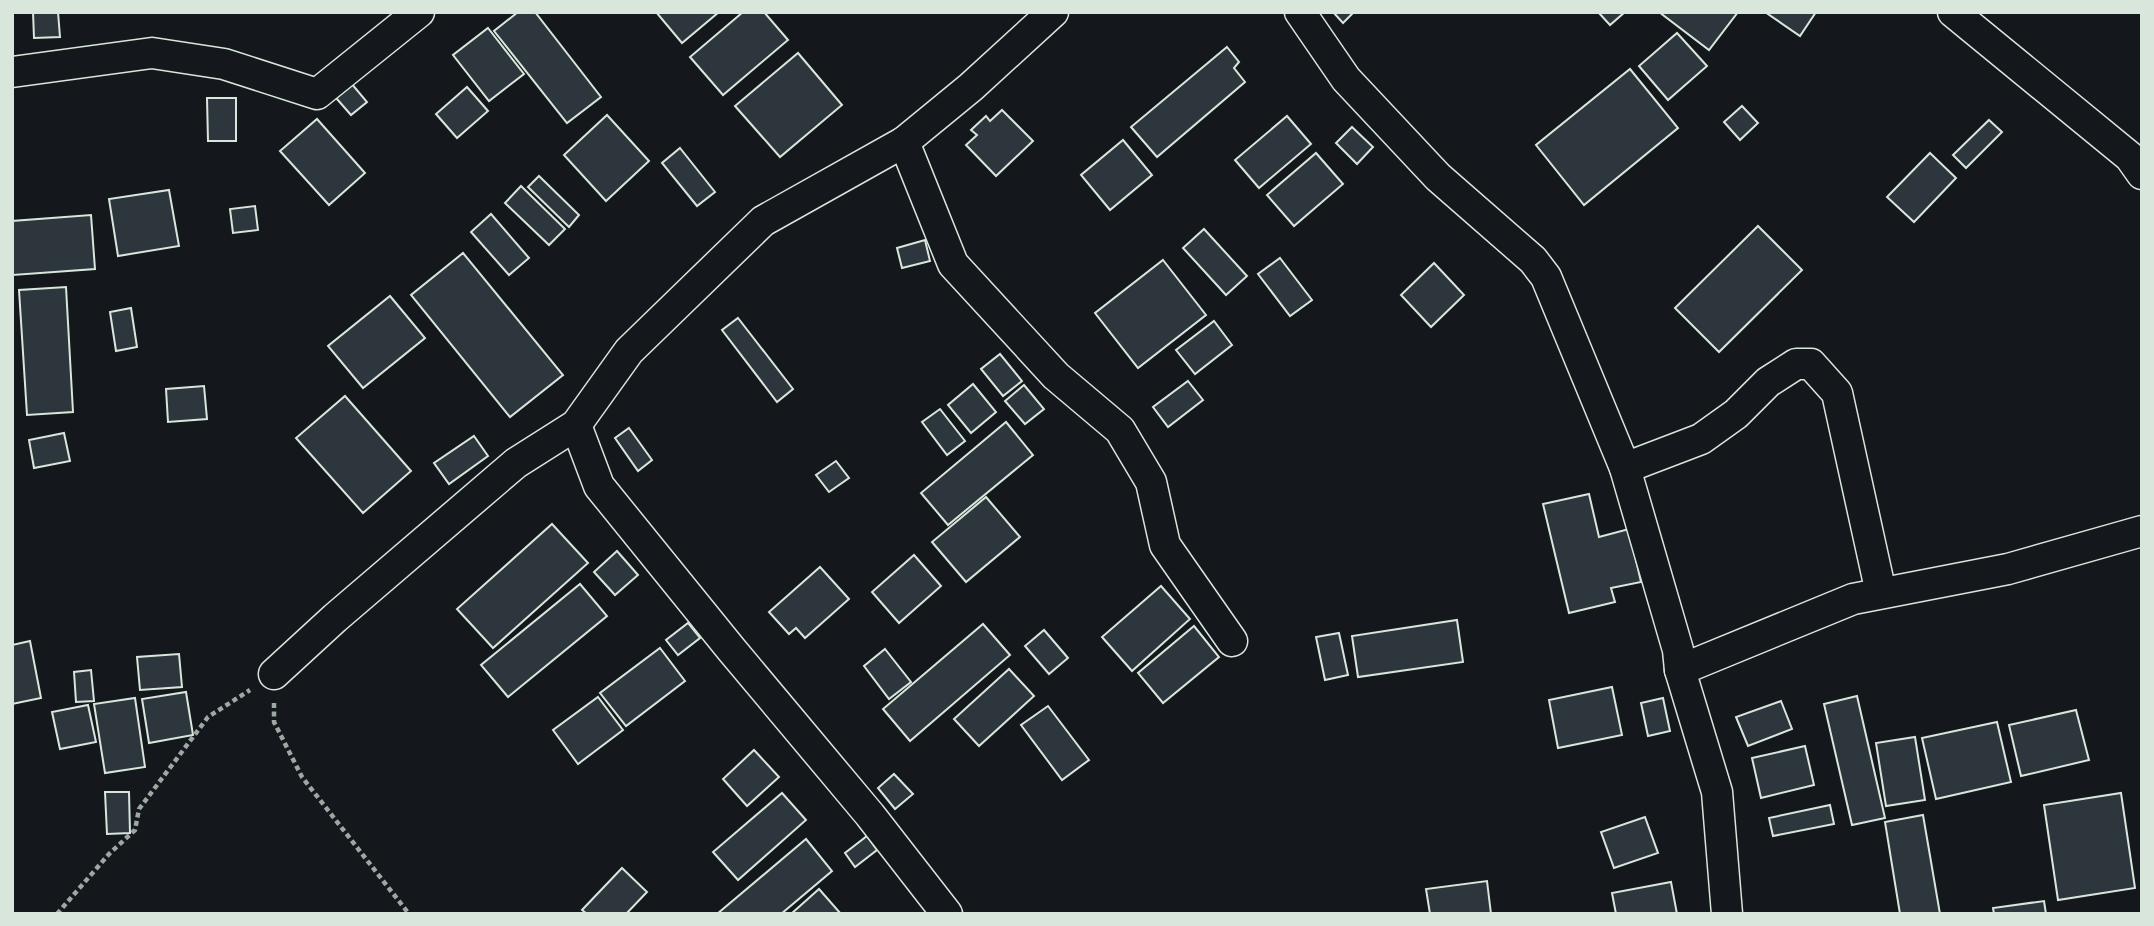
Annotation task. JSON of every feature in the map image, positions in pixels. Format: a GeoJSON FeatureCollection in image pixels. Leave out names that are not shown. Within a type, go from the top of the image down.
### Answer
{"type":"FeatureCollection","features":[{"type":"Feature","properties":{"kind":"street"},"geometry":{"type":"LineString","coordinates":[[12,72],[152,53],[224,64],[317,94],[419,12]]}},
{"type":"Feature","properties":{"kind":"street"},"geometry":{"type":"LineString","coordinates":[[274,674],[335,618],[516,463],[576,425],[629,351],[763,220],[904,142],[971,87],[1053,12]]}},
{"type":"Feature","properties":{"kind":"street"},"geometry":{"type":"LineString","coordinates":[[1300,12],[1346,79],[1438,177],[1533,260],[1546,277],[1625,468],[1678,650],[1680,670],[1717,792],[1727,914]]}},
{"type":"Feature","properties":{"kind":"street"},"geometry":{"type":"LineString","coordinates":[[1954,12],[2130,157],[2142,174]]}},
{"type":"Feature","properties":{"kind":"street"},"geometry":{"type":"LineString","coordinates":[[904,142],[953,264],[1056,376],[1120,430],[1151,482],[1165,545],[1232,640]]}},
{"type":"Feature","properties":{"kind":"street"},"geometry":{"type":"LineString","coordinates":[[1625,468],[1701,439],[1736,414],[1768,382],[1796,364],[1811,364],[1836,393],[1881,593]]}},
{"type":"Feature","properties":{"kind":"street"},"geometry":{"type":"LineString","coordinates":[[576,425],[599,486],[870,815],[947,914]]}},
{"type":"Feature","properties":{"kind":"street"},"geometry":{"type":"LineString","coordinates":[[1680,670],[1853,599],[2008,569],[2142,531]]}},
{"type":"Feature","properties":{"kind":"path"},"geometry":{"type":"LineString","coordinates":[[57,914],[109,854],[135,830],[139,809],[208,717],[274,674]]}},
{"type":"Feature","properties":{"kind":"path"},"geometry":{"type":"LineString","coordinates":[[274,674],[274,722],[302,777],[410,914]]}},
{"type":"Feature","properties":{"kind":"building"},"geometry":{"type":"Polygon","coordinates":[[[33,12],[58,12],[60,37],[34,38],[33,12]]]}},
{"type":"Feature","properties":{"kind":"building"},"geometry":{"type":"Polygon","coordinates":[[[518,12],[535,12],[601,97],[567,123],[494,31],[518,12]]]}},
{"type":"Feature","properties":{"kind":"building"},"geometry":{"type":"Polygon","coordinates":[[[656,12],[719,12],[682,43],[656,12]]]}},
{"type":"Feature","properties":{"kind":"building"},"geometry":{"type":"Polygon","coordinates":[[[743,12],[764,12],[788,40],[723,95],[690,57],[743,12]]]}},
{"type":"Feature","properties":{"kind":"building"},"geometry":{"type":"Polygon","coordinates":[[[1333,12],[1354,12],[1343,23],[1333,12]]]}},
{"type":"Feature","properties":{"kind":"building"},"geometry":{"type":"Polygon","coordinates":[[[1598,12],[1625,12],[1610,25],[1598,12]]]}},
{"type":"Feature","properties":{"kind":"building"},"geometry":{"type":"Polygon","coordinates":[[[1659,12],[1738,12],[1709,50],[1659,12]]]}},
{"type":"Feature","properties":{"kind":"building"},"geometry":{"type":"Polygon","coordinates":[[[1765,12],[1816,12],[1800,36],[1765,12]]]}},
{"type":"Feature","properties":{"kind":"building"},"geometry":{"type":"Polygon","coordinates":[[[488,28],[524,74],[489,101],[453,55],[488,28]]]}},
{"type":"Feature","properties":{"kind":"building"},"geometry":{"type":"Polygon","coordinates":[[[1677,33],[1707,66],[1668,100],[1639,66],[1677,33]]]}},
{"type":"Feature","properties":{"kind":"building"},"geometry":{"type":"Polygon","coordinates":[[[1227,47],[1239,62],[1234,68],[1245,82],[1157,157],[1131,127],[1227,47]]]}},
{"type":"Feature","properties":{"kind":"building"},"geometry":{"type":"Polygon","coordinates":[[[798,53],[842,105],[780,157],[735,106],[798,53]]]}},
{"type":"Feature","properties":{"kind":"building"},"geometry":{"type":"Polygon","coordinates":[[[1630,69],[1678,128],[1584,205],[1536,145],[1630,69]]]}},
{"type":"Feature","properties":{"kind":"building"},"geometry":{"type":"Polygon","coordinates":[[[346,77],[367,102],[351,115],[330,91],[346,77]]]}},
{"type":"Feature","properties":{"kind":"building"},"geometry":{"type":"Polygon","coordinates":[[[467,87],[488,111],[457,138],[436,114],[467,87]]]}},
{"type":"Feature","properties":{"kind":"building"},"geometry":{"type":"Polygon","coordinates":[[[207,98],[236,98],[236,141],[208,141],[207,98]]]}},
{"type":"Feature","properties":{"kind":"building"},"geometry":{"type":"Polygon","coordinates":[[[1742,106],[1758,123],[1740,140],[1724,122],[1742,106]]]}},
{"type":"Feature","properties":{"kind":"building"},"geometry":{"type":"Polygon","coordinates":[[[1002,110],[1033,141],[996,176],[966,145],[977,135],[971,130],[986,116],[990,121],[1002,110]]]}},
{"type":"Feature","properties":{"kind":"building"},"geometry":{"type":"Polygon","coordinates":[[[607,115],[649,161],[606,201],[564,155],[607,115]]]}},
{"type":"Feature","properties":{"kind":"building"},"geometry":{"type":"Polygon","coordinates":[[[1287,116],[1311,144],[1259,188],[1235,160],[1287,116]]]}},
{"type":"Feature","properties":{"kind":"building"},"geometry":{"type":"Polygon","coordinates":[[[317,119],[365,173],[329,205],[280,151],[317,119]]]}},
{"type":"Feature","properties":{"kind":"building"},"geometry":{"type":"Polygon","coordinates":[[[1989,120],[2002,132],[1966,168],[1953,155],[1989,120]]]}},
{"type":"Feature","properties":{"kind":"building"},"geometry":{"type":"Polygon","coordinates":[[[1352,127],[1373,147],[1357,164],[1336,143],[1352,127]]]}},
{"type":"Feature","properties":{"kind":"building"},"geometry":{"type":"Polygon","coordinates":[[[1123,140],[1152,175],[1110,210],[1081,175],[1123,140]]]}},
{"type":"Feature","properties":{"kind":"building"},"geometry":{"type":"Polygon","coordinates":[[[680,148],[715,192],[697,206],[662,163],[680,148]]]}},
{"type":"Feature","properties":{"kind":"building"},"geometry":{"type":"Polygon","coordinates":[[[1316,153],[1343,184],[1294,226],[1267,195],[1316,153]]]}},
{"type":"Feature","properties":{"kind":"building"},"geometry":{"type":"Polygon","coordinates":[[[1930,153],[1956,178],[1914,222],[1887,197],[1930,153]]]}},
{"type":"Feature","properties":{"kind":"building"},"geometry":{"type":"Polygon","coordinates":[[[539,176],[579,215],[569,227],[528,187],[539,176]]]}},
{"type":"Feature","properties":{"kind":"building"},"geometry":{"type":"Polygon","coordinates":[[[521,186],[565,229],[549,245],[505,203],[521,186]]]}},
{"type":"Feature","properties":{"kind":"building"},"geometry":{"type":"Polygon","coordinates":[[[169,190],[179,246],[118,256],[109,199],[169,190]]]}},
{"type":"Feature","properties":{"kind":"building"},"geometry":{"type":"Polygon","coordinates":[[[255,206],[258,230],[233,233],[230,209],[255,206]]]}},
{"type":"Feature","properties":{"kind":"building"},"geometry":{"type":"Polygon","coordinates":[[[491,214],[529,258],[509,275],[471,232],[491,214]]]}},
{"type":"Feature","properties":{"kind":"building"},"geometry":{"type":"Polygon","coordinates":[[[91,215],[95,269],[13,275],[12,221],[91,215]]]}},
{"type":"Feature","properties":{"kind":"building"},"geometry":{"type":"Polygon","coordinates":[[[1758,226],[1802,270],[1719,352],[1675,308],[1758,226]]]}},
{"type":"Feature","properties":{"kind":"building"},"geometry":{"type":"Polygon","coordinates":[[[1204,229],[1247,276],[1226,295],[1183,248],[1204,229]]]}},
{"type":"Feature","properties":{"kind":"building"},"geometry":{"type":"Polygon","coordinates":[[[925,240],[930,261],[902,268],[897,248],[925,240]]]}},
{"type":"Feature","properties":{"kind":"building"},"geometry":{"type":"Polygon","coordinates":[[[463,253],[563,375],[510,417],[411,295],[463,253]]]}},
{"type":"Feature","properties":{"kind":"building"},"geometry":{"type":"Polygon","coordinates":[[[1280,258],[1312,300],[1290,316],[1258,274],[1280,258]]]}},
{"type":"Feature","properties":{"kind":"building"},"geometry":{"type":"Polygon","coordinates":[[[1163,260],[1206,315],[1138,368],[1095,313],[1163,260]]]}},
{"type":"Feature","properties":{"kind":"building"},"geometry":{"type":"Polygon","coordinates":[[[1434,263],[1464,295],[1431,327],[1401,295],[1434,263]]]}},
{"type":"Feature","properties":{"kind":"building"},"geometry":{"type":"Polygon","coordinates":[[[66,287],[73,412],[27,415],[19,290],[66,287]]]}},
{"type":"Feature","properties":{"kind":"building"},"geometry":{"type":"Polygon","coordinates":[[[390,296],[425,338],[363,388],[328,346],[390,296]]]}},
{"type":"Feature","properties":{"kind":"building"},"geometry":{"type":"Polygon","coordinates":[[[131,308],[137,347],[116,351],[110,312],[131,308]]]}},
{"type":"Feature","properties":{"kind":"building"},"geometry":{"type":"Polygon","coordinates":[[[738,318],[793,389],[777,402],[722,330],[738,318]]]}},
{"type":"Feature","properties":{"kind":"building"},"geometry":{"type":"Polygon","coordinates":[[[1214,321],[1232,345],[1195,374],[1176,350],[1214,321]]]}},
{"type":"Feature","properties":{"kind":"building"},"geometry":{"type":"Polygon","coordinates":[[[1000,354],[1022,381],[1003,396],[981,369],[1000,354]]]}},
{"type":"Feature","properties":{"kind":"building"},"geometry":{"type":"Polygon","coordinates":[[[1188,381],[1203,400],[1168,427],[1153,407],[1188,381]]]}},
{"type":"Feature","properties":{"kind":"building"},"geometry":{"type":"Polygon","coordinates":[[[973,384],[996,412],[971,433],[948,405],[973,384]]]}},
{"type":"Feature","properties":{"kind":"building"},"geometry":{"type":"Polygon","coordinates":[[[1024,385],[1044,409],[1025,424],[1005,401],[1024,385]]]}},
{"type":"Feature","properties":{"kind":"building"},"geometry":{"type":"Polygon","coordinates":[[[204,386],[207,419],[168,422],[166,389],[204,386]]]}},
{"type":"Feature","properties":{"kind":"building"},"geometry":{"type":"Polygon","coordinates":[[[345,396],[411,471],[363,513],[296,438],[345,396]]]}},
{"type":"Feature","properties":{"kind":"building"},"geometry":{"type":"Polygon","coordinates":[[[940,409],[965,441],[947,455],[922,422],[940,409]]]}},
{"type":"Feature","properties":{"kind":"building"},"geometry":{"type":"Polygon","coordinates":[[[1006,422],[1033,455],[948,525],[921,493],[1006,422]]]}},
{"type":"Feature","properties":{"kind":"building"},"geometry":{"type":"Polygon","coordinates":[[[629,428],[652,460],[638,471],[615,438],[629,428]]]}},
{"type":"Feature","properties":{"kind":"building"},"geometry":{"type":"Polygon","coordinates":[[[64,433],[70,461],[34,468],[29,440],[64,433]]]}},
{"type":"Feature","properties":{"kind":"building"},"geometry":{"type":"Polygon","coordinates":[[[474,436],[488,456],[449,484],[434,463],[474,436]]]}},
{"type":"Feature","properties":{"kind":"building"},"geometry":{"type":"Polygon","coordinates":[[[836,461],[849,478],[829,492],[816,475],[836,461]]]}},
{"type":"Feature","properties":{"kind":"building"},"geometry":{"type":"Polygon","coordinates":[[[1589,494],[1599,537],[1629,529],[1641,582],[1611,588],[1615,602],[1569,613],[1543,504],[1589,494]]]}},
{"type":"Feature","properties":{"kind":"building"},"geometry":{"type":"Polygon","coordinates":[[[986,497],[1020,537],[966,582],[932,542],[986,497]]]}},
{"type":"Feature","properties":{"kind":"building"},"geometry":{"type":"Polygon","coordinates":[[[552,524],[588,563],[493,648],[457,609],[552,524]]]}},
{"type":"Feature","properties":{"kind":"building"},"geometry":{"type":"Polygon","coordinates":[[[617,551],[638,575],[615,595],[594,572],[617,551]]]}},
{"type":"Feature","properties":{"kind":"building"},"geometry":{"type":"Polygon","coordinates":[[[914,555],[941,586],[899,623],[872,592],[914,555]]]}},
{"type":"Feature","properties":{"kind":"building"},"geometry":{"type":"Polygon","coordinates":[[[820,567],[849,599],[805,638],[796,628],[789,634],[769,612],[820,567]]]}},
{"type":"Feature","properties":{"kind":"building"},"geometry":{"type":"Polygon","coordinates":[[[580,584],[607,616],[508,697],[481,665],[580,584]]]}},
{"type":"Feature","properties":{"kind":"building"},"geometry":{"type":"Polygon","coordinates":[[[1161,586],[1190,619],[1132,671],[1102,637],[1161,586]]]}},
{"type":"Feature","properties":{"kind":"building"},"geometry":{"type":"Polygon","coordinates":[[[1457,620],[1463,662],[1358,677],[1352,636],[1457,620]]]}},
{"type":"Feature","properties":{"kind":"building"},"geometry":{"type":"Polygon","coordinates":[[[688,623],[700,638],[678,655],[666,640],[688,623]]]}},
{"type":"Feature","properties":{"kind":"building"},"geometry":{"type":"Polygon","coordinates":[[[983,624],[1010,655],[910,741],[883,709],[983,624]]]}},
{"type":"Feature","properties":{"kind":"building"},"geometry":{"type":"Polygon","coordinates":[[[1194,626],[1219,657],[1163,703],[1138,673],[1194,626]]]}},
{"type":"Feature","properties":{"kind":"building"},"geometry":{"type":"Polygon","coordinates":[[[1044,630],[1068,658],[1049,674],[1025,646],[1044,630]]]}},
{"type":"Feature","properties":{"kind":"building"},"geometry":{"type":"Polygon","coordinates":[[[1339,633],[1348,675],[1325,680],[1316,637],[1339,633]]]}},
{"type":"Feature","properties":{"kind":"building"},"geometry":{"type":"Polygon","coordinates":[[[30,641],[41,698],[12,704],[12,645],[30,641]]]}},
{"type":"Feature","properties":{"kind":"building"},"geometry":{"type":"Polygon","coordinates":[[[660,648],[685,681],[626,726],[600,693],[660,648]]]}},
{"type":"Feature","properties":{"kind":"building"},"geometry":{"type":"Polygon","coordinates":[[[885,649],[911,682],[889,699],[864,666],[885,649]]]}},
{"type":"Feature","properties":{"kind":"building"},"geometry":{"type":"Polygon","coordinates":[[[179,654],[182,687],[140,690],[137,657],[179,654]]]}},
{"type":"Feature","properties":{"kind":"building"},"geometry":{"type":"Polygon","coordinates":[[[1009,669],[1034,696],[979,746],[954,719],[1009,669]]]}},
{"type":"Feature","properties":{"kind":"building"},"geometry":{"type":"Polygon","coordinates":[[[91,670],[94,701],[76,702],[74,672],[91,670]]]}},
{"type":"Feature","properties":{"kind":"building"},"geometry":{"type":"Polygon","coordinates":[[[1612,687],[1622,735],[1558,748],[1549,700],[1612,687]]]}},
{"type":"Feature","properties":{"kind":"building"},"geometry":{"type":"Polygon","coordinates":[[[186,692],[193,735],[149,743],[142,699],[186,692]]]}},
{"type":"Feature","properties":{"kind":"building"},"geometry":{"type":"Polygon","coordinates":[[[1857,696],[1885,818],[1852,825],[1824,704],[1857,696]]]}},
{"type":"Feature","properties":{"kind":"building"},"geometry":{"type":"Polygon","coordinates":[[[598,697],[623,730],[578,764],[553,730],[598,697]]]}},
{"type":"Feature","properties":{"kind":"building"},"geometry":{"type":"Polygon","coordinates":[[[135,698],[145,767],[105,773],[94,704],[135,698]]]}},
{"type":"Feature","properties":{"kind":"building"},"geometry":{"type":"Polygon","coordinates":[[[1663,698],[1670,731],[1648,736],[1641,703],[1663,698]]]}},
{"type":"Feature","properties":{"kind":"building"},"geometry":{"type":"Polygon","coordinates":[[[1781,701],[1792,729],[1748,746],[1736,717],[1781,701]]]}},
{"type":"Feature","properties":{"kind":"building"},"geometry":{"type":"Polygon","coordinates":[[[88,705],[96,742],[60,749],[52,712],[88,705]]]}},
{"type":"Feature","properties":{"kind":"building"},"geometry":{"type":"Polygon","coordinates":[[[1048,706],[1089,760],[1062,780],[1021,725],[1048,706]]]}},
{"type":"Feature","properties":{"kind":"building"},"geometry":{"type":"Polygon","coordinates":[[[2076,710],[2089,760],[2021,776],[2009,725],[2076,710]]]}},
{"type":"Feature","properties":{"kind":"building"},"geometry":{"type":"Polygon","coordinates":[[[1997,722],[2011,782],[1936,799],[1922,738],[1997,722]]]}},
{"type":"Feature","properties":{"kind":"building"},"geometry":{"type":"Polygon","coordinates":[[[1915,737],[1925,800],[1886,806],[1876,743],[1915,737]]]}},
{"type":"Feature","properties":{"kind":"building"},"geometry":{"type":"Polygon","coordinates":[[[1805,746],[1814,785],[1761,798],[1752,758],[1805,746]]]}},
{"type":"Feature","properties":{"kind":"building"},"geometry":{"type":"Polygon","coordinates":[[[754,750],[779,777],[747,806],[723,779],[754,750]]]}},
{"type":"Feature","properties":{"kind":"building"},"geometry":{"type":"Polygon","coordinates":[[[894,774],[913,794],[895,809],[878,788],[894,774]]]}},
{"type":"Feature","properties":{"kind":"building"},"geometry":{"type":"Polygon","coordinates":[[[105,792],[129,792],[130,833],[107,834],[105,792]]]}},
{"type":"Feature","properties":{"kind":"building"},"geometry":{"type":"Polygon","coordinates":[[[782,793],[806,820],[738,880],[713,852],[782,793]]]}},
{"type":"Feature","properties":{"kind":"building"},"geometry":{"type":"Polygon","coordinates":[[[2121,793],[2135,888],[2058,900],[2044,805],[2121,793]]]}},
{"type":"Feature","properties":{"kind":"building"},"geometry":{"type":"Polygon","coordinates":[[[1830,805],[1834,824],[1773,836],[1769,818],[1830,805]]]}},
{"type":"Feature","properties":{"kind":"building"},"geometry":{"type":"Polygon","coordinates":[[[1923,815],[1940,914],[1900,914],[1885,822],[1923,815]]]}},
{"type":"Feature","properties":{"kind":"building"},"geometry":{"type":"Polygon","coordinates":[[[1645,817],[1658,853],[1614,868],[1601,832],[1645,817]]]}},
{"type":"Feature","properties":{"kind":"building"},"geometry":{"type":"Polygon","coordinates":[[[867,836],[877,850],[855,867],[845,853],[867,836]]]}},
{"type":"Feature","properties":{"kind":"building"},"geometry":{"type":"Polygon","coordinates":[[[806,839],[832,871],[781,914],[717,914],[806,839]]]}},
{"type":"Feature","properties":{"kind":"building"},"geometry":{"type":"Polygon","coordinates":[[[622,868],[647,892],[626,914],[587,914],[582,910],[622,868]]]}},
{"type":"Feature","properties":{"kind":"building"},"geometry":{"type":"Polygon","coordinates":[[[1487,881],[1491,914],[1430,914],[1426,889],[1487,881]]]}},
{"type":"Feature","properties":{"kind":"building"},"geometry":{"type":"Polygon","coordinates":[[[1671,882],[1677,914],[1616,914],[1612,893],[1671,882]]]}},
{"type":"Feature","properties":{"kind":"building"},"geometry":{"type":"Polygon","coordinates":[[[819,889],[841,914],[791,914],[819,889]]]}},
{"type":"Feature","properties":{"kind":"building"},"geometry":{"type":"Polygon","coordinates":[[[2044,901],[2046,914],[1994,914],[1993,908],[2044,901]]]}}]}
